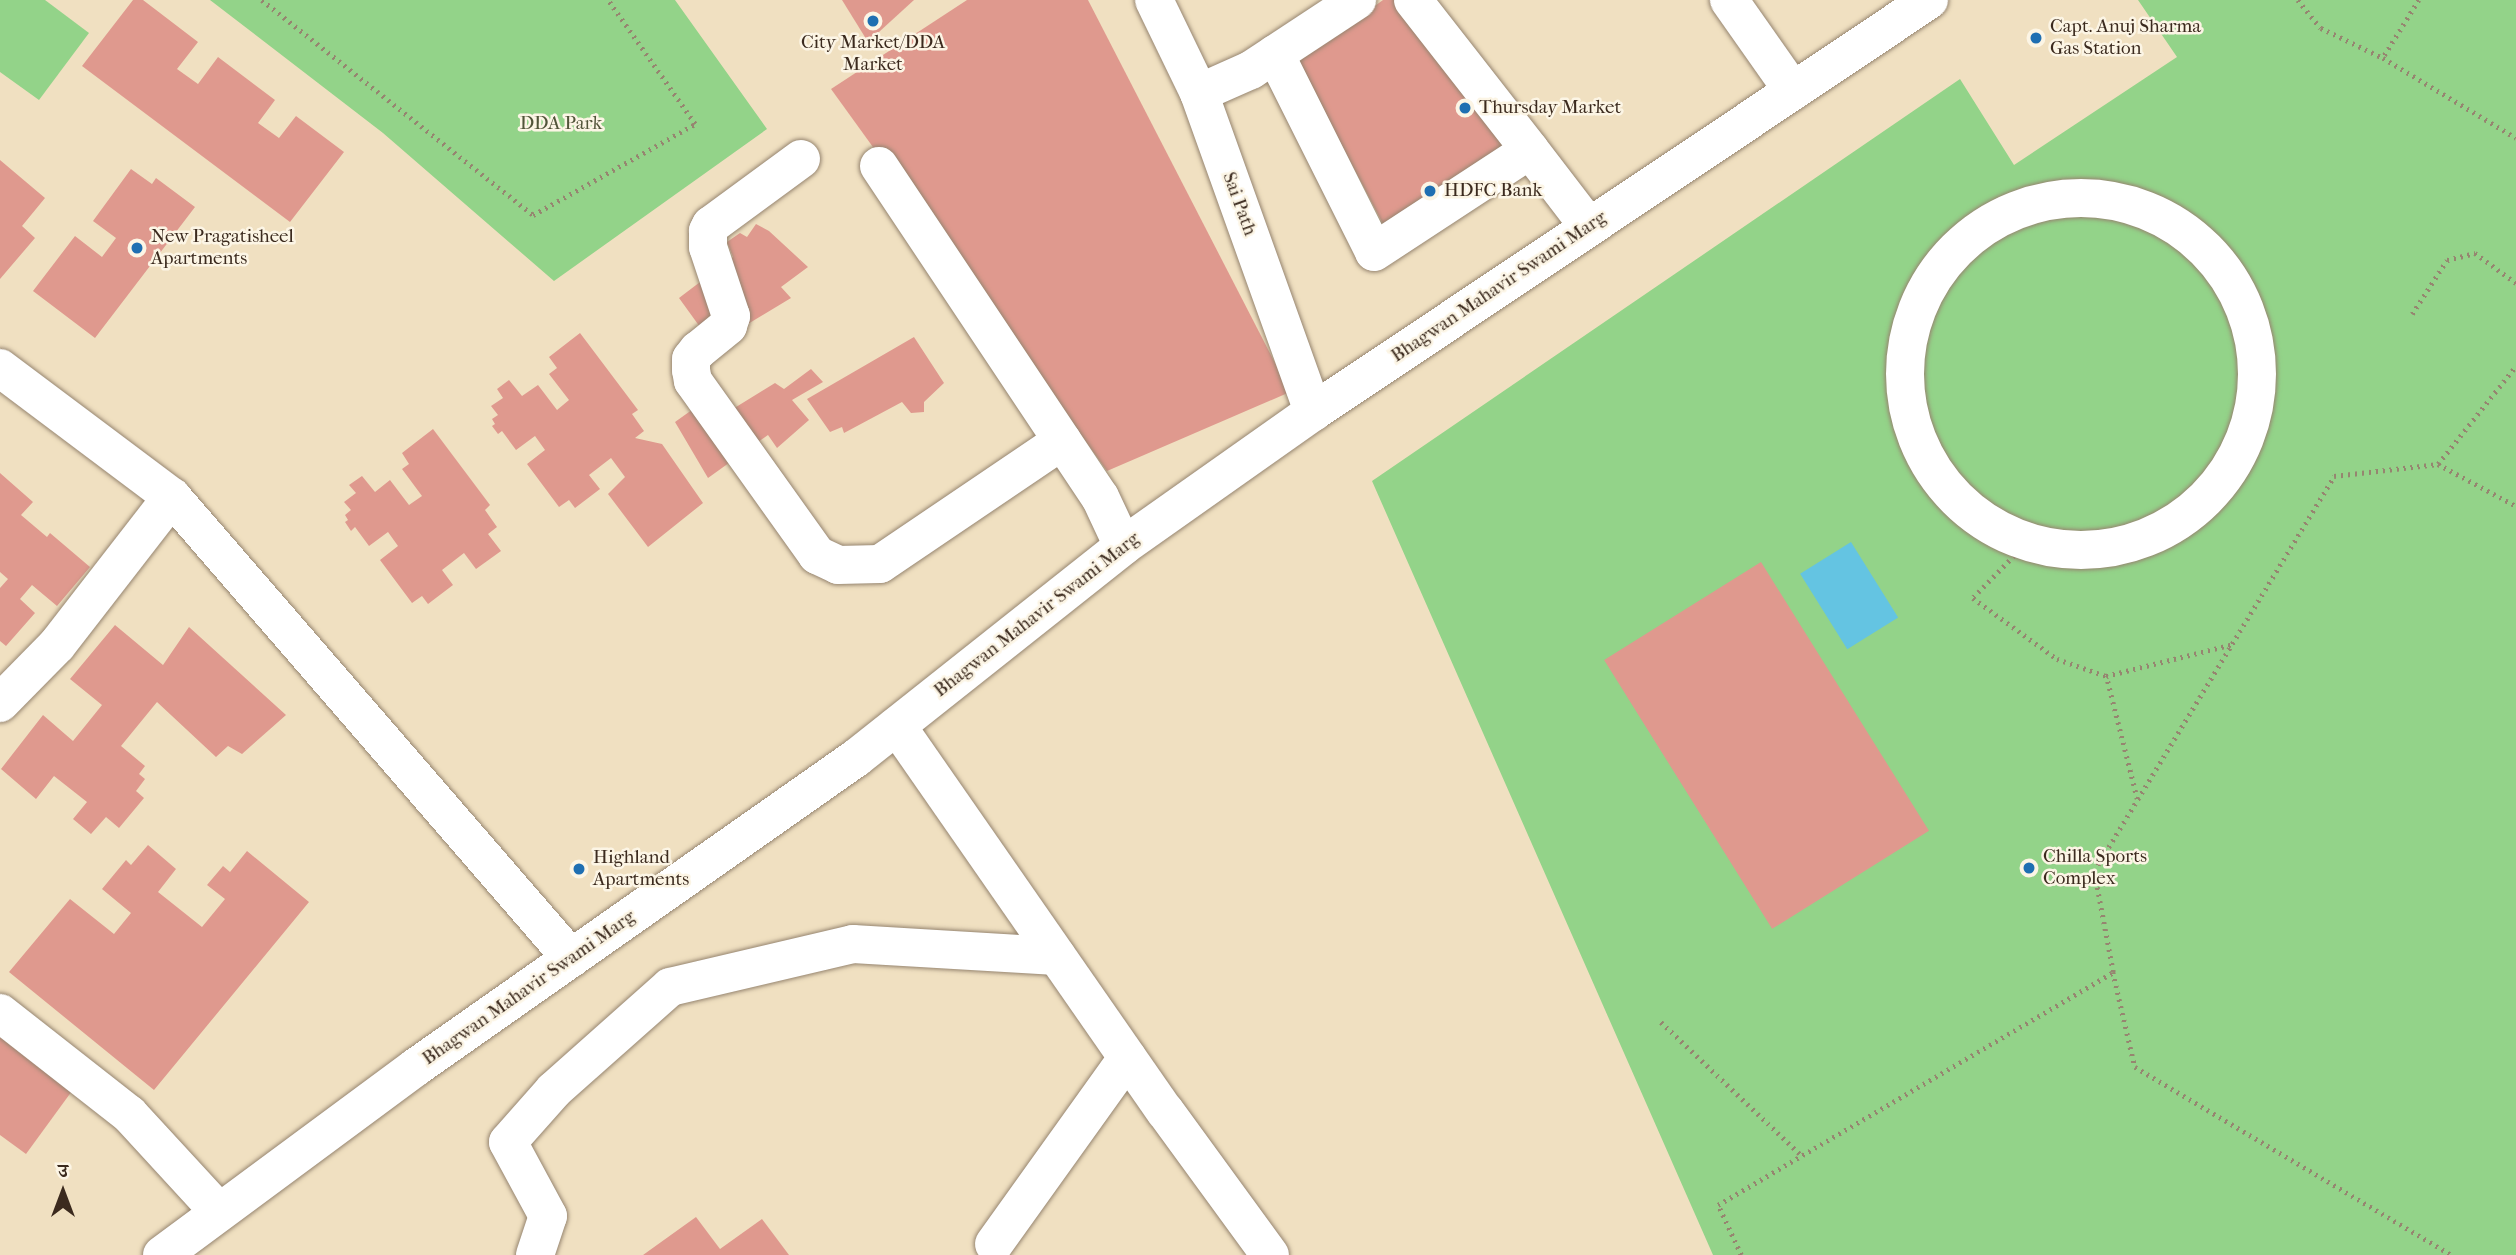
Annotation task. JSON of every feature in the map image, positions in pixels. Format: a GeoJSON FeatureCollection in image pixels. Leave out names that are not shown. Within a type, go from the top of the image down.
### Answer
{"type":"FeatureCollection","features":[{"type":"Feature","properties":{"kind":"street","name":"Sai Path"},"geometry":{"type":"LineString","coordinates":[[1154,0],[1199,93],[1313,412]]}},
{"type":"Feature","properties":{"kind":"street"},"geometry":{"type":"LineString","coordinates":[[1199,93],[1251,70],[1357,0]]}},
{"type":"Feature","properties":{"kind":"street"},"geometry":{"type":"LineString","coordinates":[[1413,0],[1589,227]]}},
{"type":"Feature","properties":{"kind":"street"},"geometry":{"type":"LineString","coordinates":[[1729,0],[1793,91]]}},
{"type":"Feature","properties":{"kind":"street","name":"Bhagwan Mahavir Swami Marg"},"geometry":{"type":"LineString","coordinates":[[162,1255],[416,1067],[856,758],[1123,546],[1313,412],[1929,0]]}},
{"type":"Feature","properties":{"kind":"street"},"geometry":{"type":"LineString","coordinates":[[1275,54],[1374,252],[1530,150]]}},
{"type":"Feature","properties":{"kind":"street"},"geometry":{"type":"LineString","coordinates":[[801,159],[711,225],[708,231],[708,247],[731,316],[728,326],[691,359],[691,370],[693,381],[817,555],[838,565],[880,564],[1062,442]]}},
{"type":"Feature","properties":{"kind":"street"},"geometry":{"type":"LineString","coordinates":[[879,166],[1100,498],[1123,546]]}},
{"type":"Feature","properties":{"kind":"street"},"geometry":{"type":"LineString","coordinates":[[2065,200],[2100,200],[2134,207],[2185,233],[2211,256],[2237,293],[2250,325],[2257,359],[2256,393],[2249,427],[2241,448],[2216,487],[2192,511],[2167,527],[2131,543],[2097,549],[2065,549],[2029,541],[1997,528],[1959,501],[1925,456],[1915,433],[1906,390],[1906,355],[1913,322],[1927,289],[1946,262],[1962,245],[1999,219],[2031,206],[2065,200]]}},
{"type":"Feature","properties":{"kind":"street"},"geometry":{"type":"LineString","coordinates":[[0,368],[172,497],[571,958]]}},
{"type":"Feature","properties":{"kind":"street"},"geometry":{"type":"LineString","coordinates":[[0,703],[57,645],[172,497]]}},
{"type":"Feature","properties":{"kind":"street"},"geometry":{"type":"LineString","coordinates":[[897,726],[1128,1058],[1270,1255]]}},
{"type":"Feature","properties":{"kind":"street"},"geometry":{"type":"LineString","coordinates":[[535,1255],[548,1216],[508,1142],[554,1090],[670,987],[853,944],[1057,956]]}},
{"type":"Feature","properties":{"kind":"street"},"geometry":{"type":"LineString","coordinates":[[0,1013],[129,1114],[219,1212]]}},
{"type":"Feature","properties":{"kind":"street"},"geometry":{"type":"LineString","coordinates":[[994,1244],[1128,1058]]}},
{"type":"Feature","properties":{"kind":"path"},"geometry":{"type":"LineString","coordinates":[[262,0],[533,215],[695,124],[608,0]]}},
{"type":"Feature","properties":{"kind":"path"},"geometry":{"type":"LineString","coordinates":[[2298,0],[2321,28],[2383,58],[2516,138]]}},
{"type":"Feature","properties":{"kind":"path"},"geometry":{"type":"LineString","coordinates":[[2383,58],[2419,0]]}},
{"type":"Feature","properties":{"kind":"path"},"geometry":{"type":"LineString","coordinates":[[2412,314],[2447,260],[2475,253],[2516,284]]}},
{"type":"Feature","properties":{"kind":"path"},"geometry":{"type":"LineString","coordinates":[[2438,464],[2516,366]]}},
{"type":"Feature","properties":{"kind":"path"},"geometry":{"type":"LineString","coordinates":[[2451,1255],[2135,1067],[2113,972],[2094,870],[2334,477],[2438,464],[2516,506]]}},
{"type":"Feature","properties":{"kind":"path"},"geometry":{"type":"LineString","coordinates":[[2029,541],[1973,598],[2057,659],[2106,676],[2232,644]]}},
{"type":"Feature","properties":{"kind":"path"},"geometry":{"type":"LineString","coordinates":[[2106,676],[2137,800]]}},
{"type":"Feature","properties":{"kind":"path"},"geometry":{"type":"LineString","coordinates":[[1741,1255],[1718,1205],[2113,972]]}},
{"type":"Feature","properties":{"kind":"path"},"geometry":{"type":"LineString","coordinates":[[1661,1022],[1801,1155]]}},
{"type":"Feature","properties":{"kind":"green space"},"geometry":{"type":"Polygon","coordinates":[[[0,0],[45,0],[89,33],[39,100],[0,72],[0,0]]]}},
{"type":"Feature","properties":{"kind":"green space","name":"DDA Park"},"geometry":{"type":"Polygon","coordinates":[[[210,0],[675,0],[767,129],[554,281],[383,133],[210,0]]]}},
{"type":"Feature","properties":{"kind":"green space","name":"Chilla Sports Complex"},"geometry":{"type":"Polygon","coordinates":[[[2138,0],[2516,0],[2516,1255],[1713,1255],[1372,481],[1960,79],[2014,165],[2177,57],[2138,0]]]}},
{"type":"Feature","properties":{"kind":"water"},"geometry":{"type":"Polygon","coordinates":[[[1851,542],[1898,617],[1847,649],[1800,574],[1851,542]]]}},
{"type":"Feature","properties":{"kind":"building"},"geometry":{"type":"Polygon","coordinates":[[[133,0],[143,0],[198,42],[177,69],[198,84],[218,57],[275,100],[258,123],[279,138],[296,116],[344,152],[290,222],[82,66],[133,0]]]}},
{"type":"Feature","properties":{"kind":"building","name":"City Market/DDA Market"},"geometry":{"type":"Polygon","coordinates":[[[842,0],[914,0],[868,42],[842,0]]]}},
{"type":"Feature","properties":{"kind":"building"},"geometry":{"type":"Polygon","coordinates":[[[967,0],[1088,0],[1290,392],[1107,471],[831,89],[967,0]]]}},
{"type":"Feature","properties":{"kind":"building"},"geometry":{"type":"Polygon","coordinates":[[[1383,0],[1397,0],[1508,153],[1383,224],[1298,62],[1383,0]]]}},
{"type":"Feature","properties":{"kind":"building"},"geometry":{"type":"Polygon","coordinates":[[[0,160],[45,198],[22,226],[35,238],[0,279],[0,160]]]}},
{"type":"Feature","properties":{"kind":"building","name":"New Pragatisheel Apartments"},"geometry":{"type":"Polygon","coordinates":[[[131,169],[152,184],[156,178],[195,207],[95,338],[33,291],[75,236],[102,257],[116,238],[93,221],[131,169]]]}},
{"type":"Feature","properties":{"kind":"building"},"geometry":{"type":"Polygon","coordinates":[[[756,224],[769,231],[808,267],[781,287],[791,298],[713,345],[679,298],[733,257],[727,242],[740,233],[747,237],[756,224]]]}},
{"type":"Feature","properties":{"kind":"building"},"geometry":{"type":"Polygon","coordinates":[[[580,333],[638,410],[632,414],[644,431],[635,438],[662,444],[703,503],[648,547],[608,494],[625,477],[611,458],[589,475],[600,489],[575,508],[569,500],[559,507],[527,464],[545,450],[535,436],[516,450],[502,431],[498,434],[492,426],[495,424],[492,419],[498,415],[491,406],[503,398],[497,389],[509,380],[522,396],[538,385],[557,410],[569,400],[549,374],[557,368],[549,357],[580,333]]]}},
{"type":"Feature","properties":{"kind":"building"},"geometry":{"type":"Polygon","coordinates":[[[914,337],[944,383],[924,402],[924,412],[911,413],[902,402],[844,433],[842,427],[830,432],[807,399],[914,337]]]}},
{"type":"Feature","properties":{"kind":"building"},"geometry":{"type":"Polygon","coordinates":[[[811,369],[823,382],[792,400],[809,420],[777,448],[768,435],[708,478],[675,422],[696,407],[715,420],[775,383],[784,389],[811,369]]]}},
{"type":"Feature","properties":{"kind":"building"},"geometry":{"type":"Polygon","coordinates":[[[433,429],[490,505],[485,510],[497,527],[488,534],[501,551],[476,569],[464,553],[442,570],[453,585],[428,604],[422,596],[412,603],[380,560],[398,546],[388,532],[369,546],[355,527],[351,531],[345,522],[348,520],[345,515],[351,510],[344,502],[356,493],[349,485],[362,476],[375,492],[390,480],[409,505],[422,496],[402,469],[409,464],[402,453],[433,429]]]}},
{"type":"Feature","properties":{"kind":"building"},"geometry":{"type":"Polygon","coordinates":[[[0,473],[33,502],[21,515],[47,537],[50,533],[90,567],[57,606],[32,585],[20,599],[35,613],[6,646],[0,641],[0,588],[8,579],[0,572],[0,473]]]}},
{"type":"Feature","properties":{"kind":"building"},"geometry":{"type":"Polygon","coordinates":[[[1761,562],[1929,831],[1772,929],[1604,660],[1761,562]]]}},
{"type":"Feature","properties":{"kind":"building"},"geometry":{"type":"Polygon","coordinates":[[[115,625],[163,665],[189,627],[286,715],[242,754],[228,746],[216,757],[157,702],[121,746],[145,766],[139,774],[145,779],[136,791],[144,798],[119,828],[106,817],[91,834],[73,819],[87,802],[54,776],[36,799],[1,769],[43,715],[73,741],[102,705],[70,679],[115,625]]]}},
{"type":"Feature","properties":{"kind":"building"},"geometry":{"type":"Polygon","coordinates":[[[148,845],[176,869],[158,892],[202,927],[225,899],[207,885],[223,866],[230,872],[247,851],[309,902],[154,1090],[9,972],[70,899],[114,934],[131,913],[102,889],[126,860],[131,865],[148,845]]]}},
{"type":"Feature","properties":{"kind":"building"},"geometry":{"type":"Polygon","coordinates":[[[0,1023],[80,1080],[26,1154],[0,1135],[0,1023]]]}},
{"type":"Feature","properties":{"kind":"building"},"geometry":{"type":"Polygon","coordinates":[[[696,1217],[720,1249],[762,1219],[789,1255],[643,1255],[696,1217]]]}},
{"type":"Feature","properties":{"kind":"place","name":"City Market/DDA Market"},"geometry":{"type":"Point","coordinates":[873,21]}},
{"type":"Feature","properties":{"kind":"place","name":"Capt. Anuj Sharma Gas Station"},"geometry":{"type":"Point","coordinates":[2036,38]}},
{"type":"Feature","properties":{"kind":"place","name":"Thursday Market"},"geometry":{"type":"Point","coordinates":[1465,108]}},
{"type":"Feature","properties":{"kind":"place","name":"HDFC Bank"},"geometry":{"type":"Point","coordinates":[1430,191]}},
{"type":"Feature","properties":{"kind":"place","name":"New Pragatisheel Apartments"},"geometry":{"type":"Point","coordinates":[137,248]}},
{"type":"Feature","properties":{"kind":"place","name":"Chilla Sports Complex"},"geometry":{"type":"Point","coordinates":[2029,868]}},
{"type":"Feature","properties":{"kind":"place","name":"Highland Apartments"},"geometry":{"type":"Point","coordinates":[579,869]}}]}
